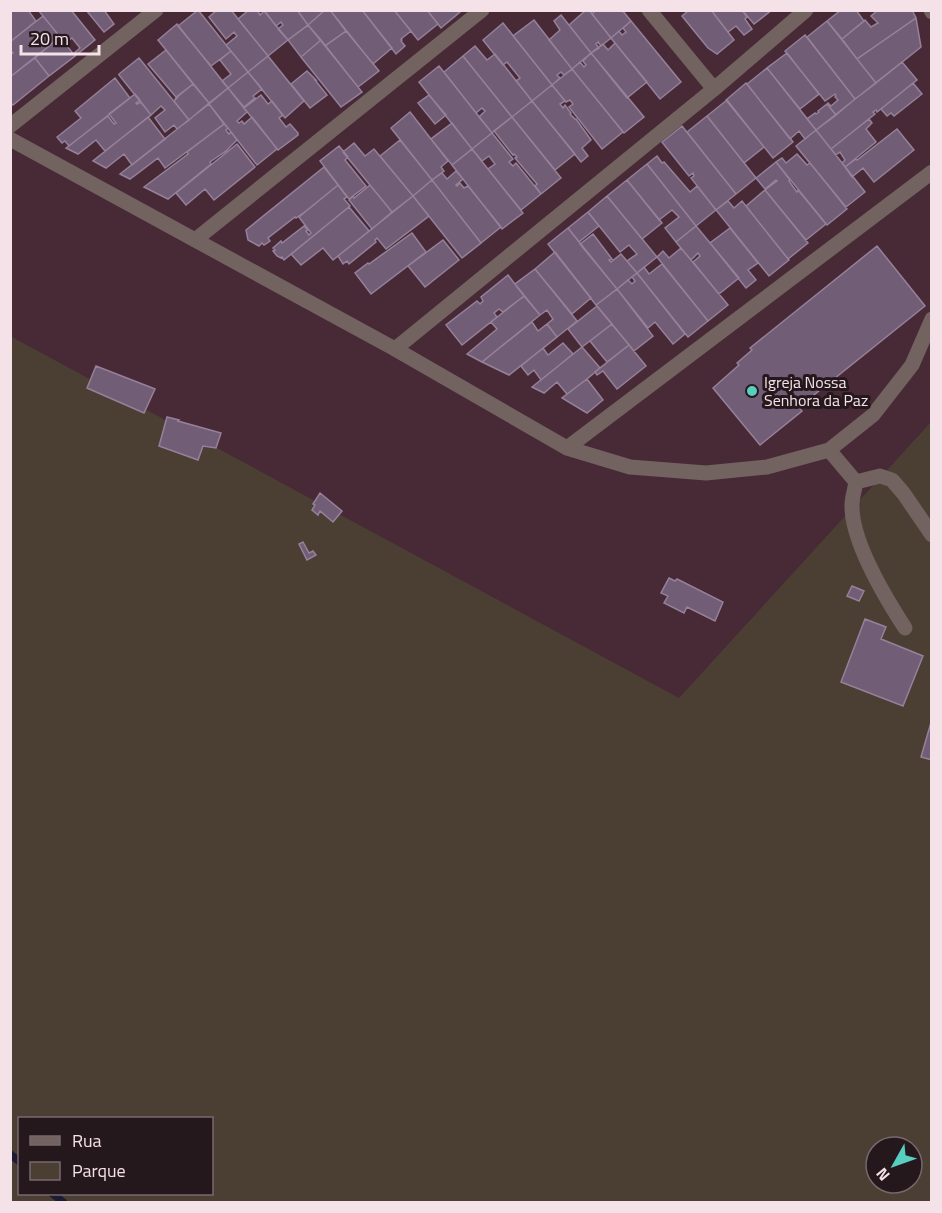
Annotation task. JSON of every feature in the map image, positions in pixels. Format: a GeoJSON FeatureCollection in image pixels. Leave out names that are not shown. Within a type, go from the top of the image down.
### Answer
{"type":"FeatureCollection","features":[{"type":"Feature","properties":{"kind":"street"},"geometry":{"type":"LineString","coordinates":[[10,126],[156,10]]}},
{"type":"Feature","properties":{"kind":"street"},"geometry":{"type":"LineString","coordinates":[[195,240],[482,10]]}},
{"type":"Feature","properties":{"kind":"street"},"geometry":{"type":"LineString","coordinates":[[649,10],[714,89]]}},
{"type":"Feature","properties":{"kind":"street"},"geometry":{"type":"LineString","coordinates":[[395,349],[714,89],[806,10]]}},
{"type":"Feature","properties":{"kind":"street"},"geometry":{"type":"LineString","coordinates":[[10,139],[395,349],[567,448],[630,467],[706,473],[767,468],[830,450],[873,415],[912,365],[932,319]]}},
{"type":"Feature","properties":{"kind":"street"},"geometry":{"type":"LineString","coordinates":[[567,448],[932,172]]}},
{"type":"Feature","properties":{"kind":"street"},"geometry":{"type":"LineString","coordinates":[[830,450],[856,482],[852,503],[853,520],[861,546],[882,591],[905,628]]}},
{"type":"Feature","properties":{"kind":"street"},"geometry":{"type":"LineString","coordinates":[[856,482],[880,476],[892,480],[932,535]]}},
{"type":"Feature","properties":{"kind":"green space"},"geometry":{"type":"Polygon","coordinates":[[[10,336],[679,698],[931,422],[931,1202],[11,1202],[10,336]]]}},
{"type":"Feature","properties":{"kind":"building"},"geometry":{"type":"Polygon","coordinates":[[[10,10],[28,10],[36,21],[10,42],[10,10]]]}},
{"type":"Feature","properties":{"kind":"building"},"geometry":{"type":"Polygon","coordinates":[[[38,10],[71,10],[95,40],[75,56],[73,54],[80,48],[72,38],[65,43],[38,10]]]}},
{"type":"Feature","properties":{"kind":"building"},"geometry":{"type":"Polygon","coordinates":[[[86,10],[104,10],[114,24],[104,32],[86,10]]]}},
{"type":"Feature","properties":{"kind":"building"},"geometry":{"type":"Polygon","coordinates":[[[198,10],[231,51],[211,66],[178,26],[198,10]]]}},
{"type":"Feature","properties":{"kind":"building"},"geometry":{"type":"Polygon","coordinates":[[[217,10],[231,10],[268,56],[248,72],[226,45],[237,36],[234,32],[226,39],[209,17],[217,10]]]}},
{"type":"Feature","properties":{"kind":"building"},"geometry":{"type":"Polygon","coordinates":[[[249,10],[257,10],[260,15],[264,11],[288,40],[268,56],[238,19],[249,10]]]}},
{"type":"Feature","properties":{"kind":"building"},"geometry":{"type":"Polygon","coordinates":[[[264,10],[297,10],[308,25],[288,40],[278,29],[283,25],[281,22],[276,26],[264,10]]]}},
{"type":"Feature","properties":{"kind":"building"},"geometry":{"type":"Polygon","coordinates":[[[297,10],[325,10],[308,25],[297,10]]]}},
{"type":"Feature","properties":{"kind":"building"},"geometry":{"type":"Polygon","coordinates":[[[325,10],[330,10],[346,31],[325,46],[308,25],[325,10]]]}},
{"type":"Feature","properties":{"kind":"building"},"geometry":{"type":"Polygon","coordinates":[[[330,10],[362,10],[392,48],[373,64],[330,10]]]}},
{"type":"Feature","properties":{"kind":"building"},"geometry":{"type":"Polygon","coordinates":[[[362,10],[394,10],[411,31],[401,39],[405,46],[396,54],[362,10]]]}},
{"type":"Feature","properties":{"kind":"building"},"geometry":{"type":"Polygon","coordinates":[[[394,10],[427,10],[438,24],[418,40],[394,10]]]}},
{"type":"Feature","properties":{"kind":"building"},"geometry":{"type":"Polygon","coordinates":[[[427,10],[459,10],[460,12],[441,28],[427,10]]]}},
{"type":"Feature","properties":{"kind":"building"},"geometry":{"type":"Polygon","coordinates":[[[589,10],[611,38],[601,46],[598,42],[596,44],[599,48],[591,53],[569,25],[589,10]]]}},
{"type":"Feature","properties":{"kind":"building"},"geometry":{"type":"Polygon","coordinates":[[[596,10],[622,10],[631,21],[611,38],[592,14],[596,10]]]}},
{"type":"Feature","properties":{"kind":"building"},"geometry":{"type":"Polygon","coordinates":[[[689,10],[711,10],[734,40],[717,54],[708,48],[682,16],[689,10]]]}},
{"type":"Feature","properties":{"kind":"building"},"geometry":{"type":"Polygon","coordinates":[[[711,10],[742,10],[752,29],[744,35],[736,26],[728,32],[711,10]]]}},
{"type":"Feature","properties":{"kind":"building"},"geometry":{"type":"Polygon","coordinates":[[[742,10],[772,10],[754,24],[742,10]]]}},
{"type":"Feature","properties":{"kind":"building"},"geometry":{"type":"Polygon","coordinates":[[[841,10],[856,10],[864,21],[842,39],[827,21],[841,10]]]}},
{"type":"Feature","properties":{"kind":"building"},"geometry":{"type":"Polygon","coordinates":[[[878,10],[912,10],[916,18],[857,59],[842,39],[865,20],[871,27],[878,23],[871,16],[878,10]]]}},
{"type":"Feature","properties":{"kind":"building"},"geometry":{"type":"Polygon","coordinates":[[[561,15],[591,53],[572,69],[549,40],[560,30],[554,21],[561,15]]]}},
{"type":"Feature","properties":{"kind":"building"},"geometry":{"type":"Polygon","coordinates":[[[43,16],[60,37],[10,77],[10,55],[13,53],[10,50],[10,42],[43,16]]]}},
{"type":"Feature","properties":{"kind":"building"},"geometry":{"type":"Polygon","coordinates":[[[916,18],[921,47],[876,83],[857,59],[916,18]]]}},
{"type":"Feature","properties":{"kind":"building"},"geometry":{"type":"Polygon","coordinates":[[[534,20],[572,69],[564,75],[561,72],[557,75],[560,78],[552,85],[513,36],[534,20]]]}},
{"type":"Feature","properties":{"kind":"building"},"geometry":{"type":"Polygon","coordinates":[[[631,21],[681,82],[660,99],[611,38],[619,31],[622,35],[626,32],[623,28],[631,21]]]}},
{"type":"Feature","properties":{"kind":"building"},"geometry":{"type":"Polygon","coordinates":[[[827,21],[876,83],[855,99],[807,37],[827,21]]]}},
{"type":"Feature","properties":{"kind":"building"},"geometry":{"type":"Polygon","coordinates":[[[503,23],[552,85],[532,101],[516,81],[520,78],[507,62],[503,65],[483,40],[503,23]]]}},
{"type":"Feature","properties":{"kind":"building"},"geometry":{"type":"Polygon","coordinates":[[[177,24],[228,88],[209,103],[158,40],[177,24]]]}},
{"type":"Feature","properties":{"kind":"building"},"geometry":{"type":"Polygon","coordinates":[[[308,25],[321,40],[301,57],[288,40],[308,25]]]}},
{"type":"Feature","properties":{"kind":"building"},"geometry":{"type":"Polygon","coordinates":[[[346,31],[379,71],[358,87],[325,46],[346,31]]]}},
{"type":"Feature","properties":{"kind":"building"},"geometry":{"type":"Polygon","coordinates":[[[805,35],[855,99],[836,115],[827,104],[831,106],[838,100],[835,94],[825,101],[785,51],[805,35]]]}},
{"type":"Feature","properties":{"kind":"building"},"geometry":{"type":"Polygon","coordinates":[[[60,37],[75,56],[49,76],[35,58],[60,37]]]}},
{"type":"Feature","properties":{"kind":"building"},"geometry":{"type":"Polygon","coordinates":[[[321,40],[362,92],[341,107],[301,57],[321,40]]]}},
{"type":"Feature","properties":{"kind":"building"},"geometry":{"type":"Polygon","coordinates":[[[615,43],[647,82],[627,98],[591,53],[603,44],[608,50],[615,43]]]}},
{"type":"Feature","properties":{"kind":"building"},"geometry":{"type":"Polygon","coordinates":[[[475,46],[487,60],[495,54],[532,101],[512,117],[463,56],[475,46]]]}},
{"type":"Feature","properties":{"kind":"building"},"geometry":{"type":"Polygon","coordinates":[[[166,50],[193,84],[176,97],[148,64],[166,50]]]}},
{"type":"Feature","properties":{"kind":"building"},"geometry":{"type":"Polygon","coordinates":[[[231,51],[248,72],[228,88],[222,81],[231,74],[220,60],[231,51]]]}},
{"type":"Feature","properties":{"kind":"building"},"geometry":{"type":"Polygon","coordinates":[[[591,53],[644,117],[624,133],[572,69],[580,62],[584,67],[586,65],[583,61],[591,53]]]}},
{"type":"Feature","properties":{"kind":"building"},"geometry":{"type":"Polygon","coordinates":[[[787,53],[819,94],[800,109],[767,68],[787,53]]]}},
{"type":"Feature","properties":{"kind":"building"},"geometry":{"type":"Polygon","coordinates":[[[268,56],[304,101],[285,118],[248,72],[268,56]]]}},
{"type":"Feature","properties":{"kind":"building"},"geometry":{"type":"Polygon","coordinates":[[[463,56],[512,117],[492,133],[479,117],[485,111],[482,108],[476,113],[444,72],[463,56]]]}},
{"type":"Feature","properties":{"kind":"building"},"geometry":{"type":"Polygon","coordinates":[[[35,58],[49,76],[13,105],[10,102],[10,77],[35,58]]]}},
{"type":"Feature","properties":{"kind":"building"},"geometry":{"type":"Polygon","coordinates":[[[139,58],[189,120],[177,129],[174,125],[165,132],[155,118],[165,110],[161,106],[151,115],[119,75],[139,58]]]}},
{"type":"Feature","properties":{"kind":"building"},"geometry":{"type":"Polygon","coordinates":[[[902,62],[917,80],[877,112],[876,110],[873,112],[875,114],[831,149],[816,130],[902,62]]]}},
{"type":"Feature","properties":{"kind":"building"},"geometry":{"type":"Polygon","coordinates":[[[439,66],[492,133],[472,149],[419,82],[439,66]]]}},
{"type":"Feature","properties":{"kind":"building"},"geometry":{"type":"Polygon","coordinates":[[[767,68],[816,130],[805,139],[799,131],[790,139],[747,84],[767,68]]]}},
{"type":"Feature","properties":{"kind":"building"},"geometry":{"type":"Polygon","coordinates":[[[572,69],[623,132],[602,149],[569,107],[573,104],[570,100],[566,102],[552,85],[572,69]]]}},
{"type":"Feature","properties":{"kind":"building"},"geometry":{"type":"Polygon","coordinates":[[[307,71],[327,95],[310,108],[291,84],[307,71]]]}},
{"type":"Feature","properties":{"kind":"building"},"geometry":{"type":"Polygon","coordinates":[[[248,72],[262,89],[244,107],[228,88],[248,72]]]}},
{"type":"Feature","properties":{"kind":"building"},"geometry":{"type":"Polygon","coordinates":[[[115,78],[130,98],[69,146],[65,141],[62,143],[57,137],[81,118],[75,111],[115,78]]]}},
{"type":"Feature","properties":{"kind":"building"},"geometry":{"type":"Polygon","coordinates":[[[746,83],[793,142],[773,158],[726,100],[746,83]]]}},
{"type":"Feature","properties":{"kind":"building"},"geometry":{"type":"Polygon","coordinates":[[[913,83],[922,94],[894,116],[891,113],[887,116],[881,109],[913,83]]]}},
{"type":"Feature","properties":{"kind":"building"},"geometry":{"type":"Polygon","coordinates":[[[193,84],[209,103],[189,120],[174,101],[193,84]]]}},
{"type":"Feature","properties":{"kind":"building"},"geometry":{"type":"Polygon","coordinates":[[[552,85],[565,101],[560,104],[563,108],[565,105],[591,140],[582,148],[588,156],[581,162],[532,101],[552,85]]]}},
{"type":"Feature","properties":{"kind":"building"},"geometry":{"type":"Polygon","coordinates":[[[228,88],[247,112],[237,121],[239,123],[242,121],[244,124],[252,117],[277,149],[257,165],[209,104],[228,88]]]}},
{"type":"Feature","properties":{"kind":"building"},"geometry":{"type":"Polygon","coordinates":[[[135,94],[140,100],[136,103],[141,102],[151,115],[105,151],[96,140],[78,154],[66,148],[108,116],[114,124],[116,123],[109,114],[135,94]]]}},
{"type":"Feature","properties":{"kind":"building"},"geometry":{"type":"Polygon","coordinates":[[[261,95],[268,104],[272,101],[283,115],[279,118],[286,127],[290,124],[298,133],[278,150],[244,108],[261,95]]]}},
{"type":"Feature","properties":{"kind":"building"},"geometry":{"type":"Polygon","coordinates":[[[429,95],[446,115],[435,124],[418,103],[429,95]]]}},
{"type":"Feature","properties":{"kind":"building"},"geometry":{"type":"Polygon","coordinates":[[[727,100],[764,147],[744,163],[707,116],[727,100]]]}},
{"type":"Feature","properties":{"kind":"building"},"geometry":{"type":"Polygon","coordinates":[[[532,101],[575,154],[555,170],[512,117],[532,101]]]}},
{"type":"Feature","properties":{"kind":"building"},"geometry":{"type":"Polygon","coordinates":[[[209,104],[224,124],[165,168],[158,158],[130,179],[120,174],[209,104]]]}},
{"type":"Feature","properties":{"kind":"building"},"geometry":{"type":"Polygon","coordinates":[[[827,104],[836,115],[816,130],[807,119],[827,104]]]}},
{"type":"Feature","properties":{"kind":"building"},"geometry":{"type":"Polygon","coordinates":[[[410,112],[448,161],[441,167],[444,171],[432,180],[391,128],[410,112]]]}},
{"type":"Feature","properties":{"kind":"building"},"geometry":{"type":"Polygon","coordinates":[[[707,116],[756,178],[736,194],[687,132],[707,116]]]}},
{"type":"Feature","properties":{"kind":"building"},"geometry":{"type":"Polygon","coordinates":[[[148,117],[165,139],[132,165],[124,154],[106,168],[93,161],[148,117]]]}},
{"type":"Feature","properties":{"kind":"building"},"geometry":{"type":"Polygon","coordinates":[[[512,117],[561,178],[541,194],[535,186],[537,184],[515,158],[517,157],[494,131],[512,117]]]}},
{"type":"Feature","properties":{"kind":"building"},"geometry":{"type":"Polygon","coordinates":[[[869,119],[872,123],[866,129],[876,142],[845,167],[842,163],[845,160],[840,152],[836,155],[831,149],[869,119]]]}},
{"type":"Feature","properties":{"kind":"building"},"geometry":{"type":"Polygon","coordinates":[[[452,123],[472,149],[452,165],[431,139],[452,123]]]}},
{"type":"Feature","properties":{"kind":"building"},"geometry":{"type":"Polygon","coordinates":[[[224,124],[229,134],[231,132],[237,140],[168,199],[144,187],[188,154],[187,152],[224,124]]]}},
{"type":"Feature","properties":{"kind":"building"},"geometry":{"type":"Polygon","coordinates":[[[682,126],[736,194],[716,210],[691,178],[694,176],[693,173],[689,176],[662,142],[682,126]]]}},
{"type":"Feature","properties":{"kind":"building"},"geometry":{"type":"Polygon","coordinates":[[[897,129],[914,150],[874,182],[863,168],[852,177],[845,167],[897,129]]]}},
{"type":"Feature","properties":{"kind":"building"},"geometry":{"type":"Polygon","coordinates":[[[816,130],[865,192],[846,207],[796,146],[816,130]]]}},
{"type":"Feature","properties":{"kind":"building"},"geometry":{"type":"Polygon","coordinates":[[[492,133],[513,159],[509,162],[513,166],[516,163],[541,194],[521,210],[488,169],[495,164],[489,156],[482,161],[472,149],[492,133]]]}},
{"type":"Feature","properties":{"kind":"building"},"geometry":{"type":"Polygon","coordinates":[[[400,140],[432,180],[413,196],[380,156],[400,140]]]}},
{"type":"Feature","properties":{"kind":"building"},"geometry":{"type":"Polygon","coordinates":[[[354,143],[365,156],[374,149],[413,196],[392,212],[343,152],[354,143]]]}},
{"type":"Feature","properties":{"kind":"building"},"geometry":{"type":"Polygon","coordinates":[[[237,144],[255,167],[214,200],[205,189],[186,205],[176,193],[237,144]]]}},
{"type":"Feature","properties":{"kind":"building"},"geometry":{"type":"Polygon","coordinates":[[[339,146],[348,157],[345,160],[366,186],[349,199],[320,161],[339,146]]]}},
{"type":"Feature","properties":{"kind":"building"},"geometry":{"type":"Polygon","coordinates":[[[472,149],[523,213],[502,229],[452,165],[472,149]]]}},
{"type":"Feature","properties":{"kind":"building"},"geometry":{"type":"Polygon","coordinates":[[[797,154],[807,165],[810,163],[847,209],[827,225],[776,162],[782,158],[786,163],[797,154]]]}},
{"type":"Feature","properties":{"kind":"building"},"geometry":{"type":"Polygon","coordinates":[[[657,156],[690,192],[697,186],[716,210],[696,226],[647,164],[657,156]]]}},
{"type":"Feature","properties":{"kind":"building"},"geometry":{"type":"Polygon","coordinates":[[[776,162],[797,192],[798,190],[826,224],[806,240],[765,190],[777,181],[765,189],[756,178],[776,162]]]}},
{"type":"Feature","properties":{"kind":"building"},"geometry":{"type":"Polygon","coordinates":[[[647,164],[696,226],[676,242],[665,228],[679,217],[672,210],[659,220],[627,180],[647,164]]]}},
{"type":"Feature","properties":{"kind":"building"},"geometry":{"type":"Polygon","coordinates":[[[324,167],[338,185],[268,238],[270,241],[264,245],[262,243],[259,246],[248,240],[246,230],[324,167]]]}},
{"type":"Feature","properties":{"kind":"building"},"geometry":{"type":"Polygon","coordinates":[[[456,171],[463,179],[456,185],[460,183],[464,188],[468,186],[501,227],[481,243],[432,180],[442,173],[447,179],[456,171]]]}},
{"type":"Feature","properties":{"kind":"building"},"geometry":{"type":"Polygon","coordinates":[[[432,180],[481,243],[462,258],[413,196],[432,180]]]}},
{"type":"Feature","properties":{"kind":"building"},"geometry":{"type":"Polygon","coordinates":[[[627,180],[662,223],[642,239],[607,196],[627,180]]]}},
{"type":"Feature","properties":{"kind":"building"},"geometry":{"type":"Polygon","coordinates":[[[338,185],[347,197],[344,199],[350,206],[284,260],[277,256],[273,248],[281,241],[282,243],[304,226],[309,235],[311,233],[299,217],[338,185]]]}},
{"type":"Feature","properties":{"kind":"building"},"geometry":{"type":"Polygon","coordinates":[[[370,185],[392,212],[372,229],[349,200],[370,185]]]}},
{"type":"Feature","properties":{"kind":"building"},"geometry":{"type":"Polygon","coordinates":[[[765,190],[808,243],[788,259],[746,206],[765,190]]]}},
{"type":"Feature","properties":{"kind":"building"},"geometry":{"type":"Polygon","coordinates":[[[413,196],[429,216],[386,249],[377,238],[376,242],[349,264],[347,261],[343,264],[338,256],[413,196]]]}},
{"type":"Feature","properties":{"kind":"building"},"geometry":{"type":"Polygon","coordinates":[[[607,196],[657,257],[637,273],[627,261],[637,254],[629,245],[620,252],[588,212],[607,196]]]}},
{"type":"Feature","properties":{"kind":"building"},"geometry":{"type":"Polygon","coordinates":[[[728,201],[734,208],[742,201],[789,260],[769,276],[716,210],[728,201]]]}},
{"type":"Feature","properties":{"kind":"building"},"geometry":{"type":"Polygon","coordinates":[[[349,207],[369,231],[333,260],[323,248],[301,265],[291,254],[349,207]]]}},
{"type":"Feature","properties":{"kind":"building"},"geometry":{"type":"Polygon","coordinates":[[[588,212],[599,226],[579,242],[568,228],[588,212]]]}},
{"type":"Feature","properties":{"kind":"building"},"geometry":{"type":"Polygon","coordinates":[[[696,226],[739,278],[719,294],[693,262],[700,256],[698,253],[691,260],[676,242],[696,226]]]}},
{"type":"Feature","properties":{"kind":"building"},"geometry":{"type":"Polygon","coordinates":[[[568,228],[617,289],[596,305],[548,244],[568,228]]]}},
{"type":"Feature","properties":{"kind":"building"},"geometry":{"type":"Polygon","coordinates":[[[730,228],[758,263],[748,270],[756,280],[746,288],[710,243],[730,228]]]}},
{"type":"Feature","properties":{"kind":"building"},"geometry":{"type":"Polygon","coordinates":[[[412,233],[426,252],[371,294],[355,273],[412,233]]]}},
{"type":"Feature","properties":{"kind":"building"},"geometry":{"type":"Polygon","coordinates":[[[593,234],[612,259],[609,260],[611,262],[621,254],[637,273],[617,289],[580,244],[593,234]]]}},
{"type":"Feature","properties":{"kind":"building"},"geometry":{"type":"Polygon","coordinates":[[[443,240],[459,260],[425,287],[408,266],[443,240]]]}},
{"type":"Feature","properties":{"kind":"building"},"geometry":{"type":"Polygon","coordinates":[[[877,246],[925,306],[799,407],[802,411],[760,445],[713,388],[739,365],[737,363],[752,350],[750,348],[877,246]]]}},
{"type":"Feature","properties":{"kind":"building"},"geometry":{"type":"Polygon","coordinates":[[[681,248],[728,305],[708,321],[657,257],[663,251],[669,258],[681,248]]]}},
{"type":"Feature","properties":{"kind":"building"},"geometry":{"type":"Polygon","coordinates":[[[555,252],[591,298],[572,314],[535,269],[555,252]]]}},
{"type":"Feature","properties":{"kind":"building"},"geometry":{"type":"Polygon","coordinates":[[[662,264],[708,321],[688,337],[637,273],[644,267],[649,274],[662,264]]]}},
{"type":"Feature","properties":{"kind":"building"},"geometry":{"type":"Polygon","coordinates":[[[535,269],[577,321],[557,337],[547,324],[553,319],[547,310],[540,315],[515,284],[535,269]]]}},
{"type":"Feature","properties":{"kind":"building"},"geometry":{"type":"Polygon","coordinates":[[[637,273],[685,334],[673,344],[655,322],[648,328],[617,289],[628,280],[632,284],[635,281],[632,277],[637,273]]]}},
{"type":"Feature","properties":{"kind":"building"},"geometry":{"type":"Polygon","coordinates":[[[508,275],[524,296],[503,312],[499,309],[494,313],[497,317],[462,345],[446,325],[477,301],[480,304],[483,301],[481,297],[508,275]]]}},
{"type":"Feature","properties":{"kind":"building"},"geometry":{"type":"Polygon","coordinates":[[[617,289],[653,336],[634,351],[596,305],[617,289]]]}},
{"type":"Feature","properties":{"kind":"building"},"geometry":{"type":"Polygon","coordinates":[[[524,296],[540,315],[482,362],[467,354],[497,329],[491,322],[524,296]]]}},
{"type":"Feature","properties":{"kind":"building"},"geometry":{"type":"Polygon","coordinates":[[[597,306],[612,324],[582,347],[568,329],[597,306]]]}},
{"type":"Feature","properties":{"kind":"building"},"geometry":{"type":"Polygon","coordinates":[[[532,322],[538,331],[547,324],[557,337],[509,375],[482,362],[532,322]]]}},
{"type":"Feature","properties":{"kind":"building"},"geometry":{"type":"Polygon","coordinates":[[[612,324],[629,345],[607,362],[590,341],[612,324]]]}},
{"type":"Feature","properties":{"kind":"building"},"geometry":{"type":"Polygon","coordinates":[[[563,343],[573,354],[541,380],[534,370],[528,375],[521,366],[543,348],[548,355],[563,343]]]}},
{"type":"Feature","properties":{"kind":"building"},"geometry":{"type":"Polygon","coordinates":[[[629,345],[646,366],[617,389],[603,371],[597,375],[595,372],[629,345]]]}},
{"type":"Feature","properties":{"kind":"building"},"geometry":{"type":"Polygon","coordinates":[[[582,347],[600,368],[587,379],[567,394],[557,382],[544,393],[532,387],[582,347]]]}},
{"type":"Feature","properties":{"kind":"building"},"geometry":{"type":"Polygon","coordinates":[[[96,366],[155,389],[144,413],[87,388],[96,366]]]}},
{"type":"Feature","properties":{"kind":"building"},"geometry":{"type":"Polygon","coordinates":[[[587,379],[603,400],[587,413],[562,398],[587,379]]]}},
{"type":"Feature","properties":{"kind":"building"},"geometry":{"type":"Polygon","coordinates":[[[167,417],[221,433],[216,448],[203,446],[198,460],[159,446],[167,417]]]}},
{"type":"Feature","properties":{"kind":"building"},"geometry":{"type":"Polygon","coordinates":[[[320,493],[342,511],[333,522],[320,511],[318,515],[312,510],[320,493]]]}},
{"type":"Feature","properties":{"kind":"building"},"geometry":{"type":"Polygon","coordinates":[[[303,542],[309,553],[313,551],[316,555],[307,560],[299,544],[303,542]]]}},
{"type":"Feature","properties":{"kind":"building"},"geometry":{"type":"Polygon","coordinates":[[[669,578],[675,581],[677,579],[723,602],[715,621],[687,607],[684,613],[664,603],[668,596],[661,593],[669,578]]]}},
{"type":"Feature","properties":{"kind":"building"},"geometry":{"type":"Polygon","coordinates":[[[852,586],[864,591],[859,601],[847,596],[852,586]]]}},
{"type":"Feature","properties":{"kind":"building"},"geometry":{"type":"Polygon","coordinates":[[[865,619],[886,627],[881,639],[923,656],[903,706],[841,682],[865,619]]]}},
{"type":"Feature","properties":{"kind":"building"},"geometry":{"type":"Polygon","coordinates":[[[932,719],[932,760],[921,757],[932,719]]]}},
{"type":"Feature","properties":{"kind":"waterway"},"geometry":{"type":"LineString","coordinates":[[10,1154],[18,1160]]}},
{"type":"Feature","properties":{"kind":"waterway"},"geometry":{"type":"LineString","coordinates":[[54,1195],[63,1202]]}},
{"type":"Feature","properties":{"kind":"place","name":"Igreja Nossa Senhora da Paz"},"geometry":{"type":"Point","coordinates":[752,391]}}]}
